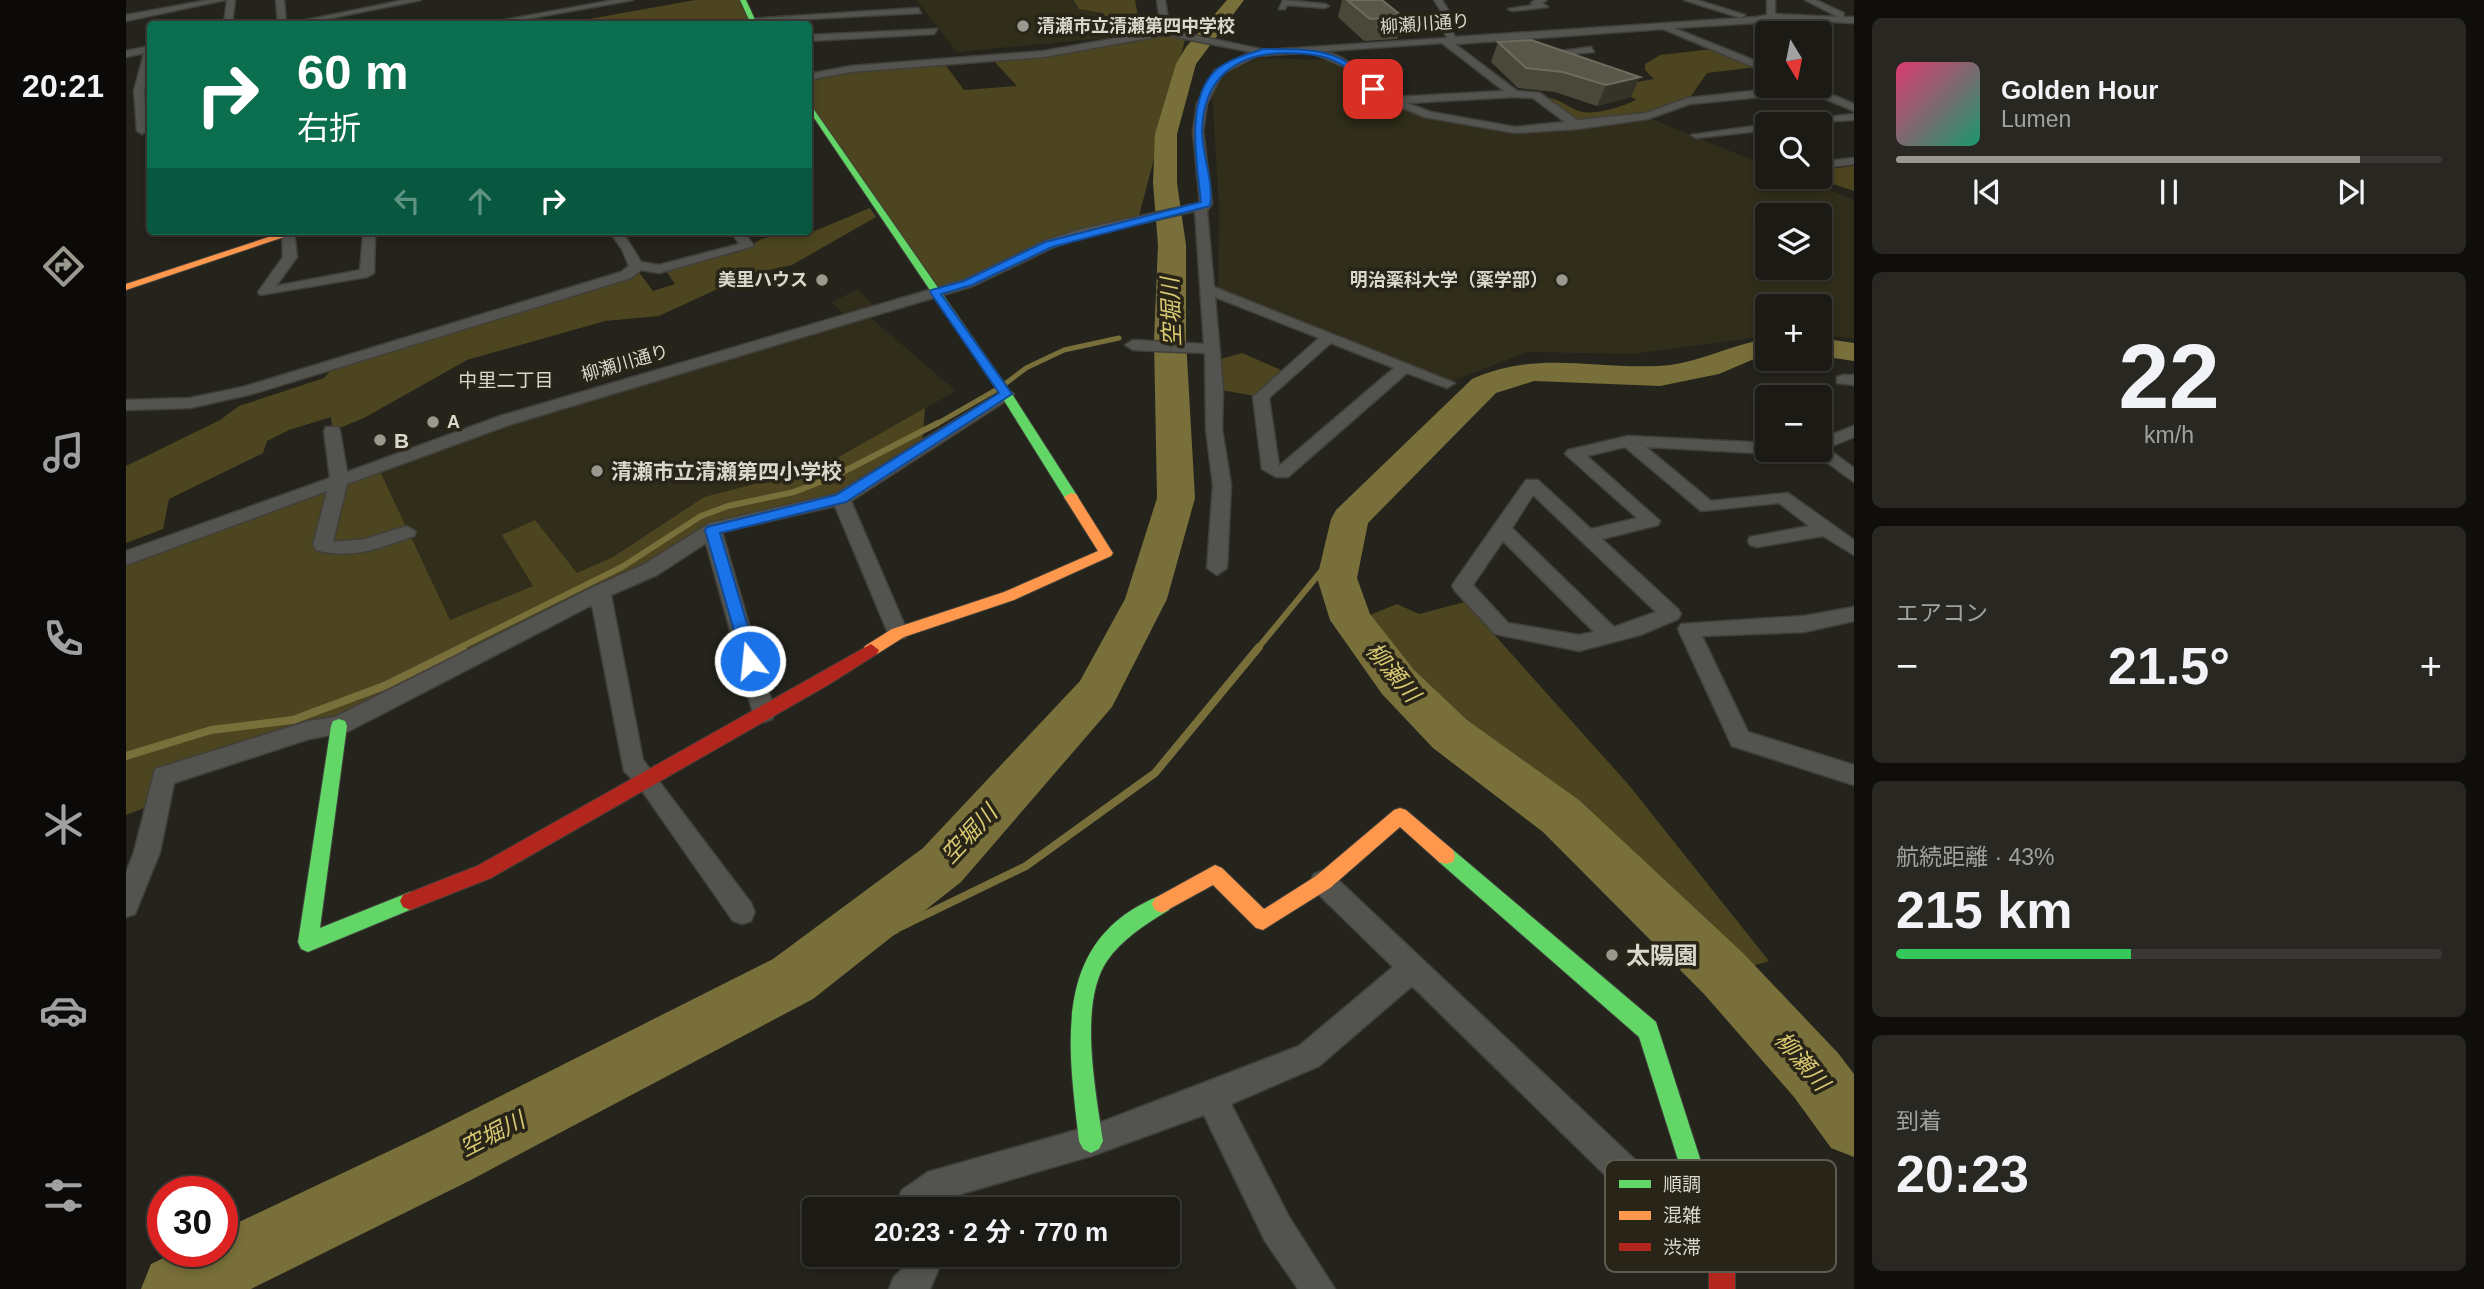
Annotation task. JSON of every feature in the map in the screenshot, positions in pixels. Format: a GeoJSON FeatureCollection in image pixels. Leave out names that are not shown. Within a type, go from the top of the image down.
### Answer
{"type":"FeatureCollection","features":[{"type":"Feature","properties":{"kind":"street"},"geometry":{"type":"LineString","coordinates":[[129,19],[221,0]]}},
{"type":"Feature","properties":{"kind":"street"},"geometry":{"type":"LineString","coordinates":[[228,21],[231,0]]}},
{"type":"Feature","properties":{"kind":"street"},"geometry":{"type":"LineString","coordinates":[[280,0],[282,21]]}},
{"type":"Feature","properties":{"kind":"street"},"geometry":{"type":"LineString","coordinates":[[307,21],[417,0]]}},
{"type":"Feature","properties":{"kind":"street"},"geometry":{"type":"LineString","coordinates":[[505,21],[629,0]]}},
{"type":"Feature","properties":{"kind":"street"},"geometry":{"type":"LineString","coordinates":[[743,0],[753,21]]}},
{"type":"Feature","properties":{"kind":"street"},"geometry":{"type":"LineString","coordinates":[[812,38],[937,33],[911,0]]}},
{"type":"Feature","properties":{"kind":"street"},"geometry":{"type":"LineString","coordinates":[[1161,0],[1166,32]]}},
{"type":"Feature","properties":{"kind":"street"},"geometry":{"type":"LineString","coordinates":[[1438,0],[1448,16],[1446,26],[1450,42],[1514,94]]}},
{"type":"Feature","properties":{"kind":"street"},"geometry":{"type":"LineString","coordinates":[[1543,0],[1535,3],[1544,7],[1517,9],[1564,33]]}},
{"type":"Feature","properties":{"kind":"street"},"geometry":{"type":"LineString","coordinates":[[1688,0],[1756,20]]}},
{"type":"Feature","properties":{"kind":"street"},"geometry":{"type":"LineString","coordinates":[[1769,0],[1771,16]]}},
{"type":"Feature","properties":{"kind":"street"},"geometry":{"type":"LineString","coordinates":[[1809,0],[1852,23]]}},
{"type":"Feature","properties":{"kind":"street"},"geometry":{"type":"LineString","coordinates":[[1284,3],[1323,6]]}},
{"type":"Feature","properties":{"kind":"street"},"geometry":{"type":"LineString","coordinates":[[539,5],[544,15]]}},
{"type":"Feature","properties":{"kind":"street"},"geometry":{"type":"LineString","coordinates":[[181,21],[187,6]]}},
{"type":"Feature","properties":{"kind":"street"},"geometry":{"type":"LineString","coordinates":[[768,21],[918,11]]}},
{"type":"Feature","properties":{"kind":"street","name":"柳瀬川通り"},"geometry":{"type":"LineString","coordinates":[[126,558],[540,409],[968,283],[1048,244],[1206,204],[1198,131],[1206,93],[1225,67],[1263,51],[1308,51],[1523,37],[1756,20],[1771,16],[1852,23]]}},
{"type":"Feature","properties":{"kind":"street"},"geometry":{"type":"LineString","coordinates":[[1662,25],[1755,64]]}},
{"type":"Feature","properties":{"kind":"street"},"geometry":{"type":"LineString","coordinates":[[812,76],[851,69],[965,62],[1091,47],[1166,32],[1226,46],[1263,51]]}},
{"type":"Feature","properties":{"kind":"street"},"geometry":{"type":"LineString","coordinates":[[1523,37],[1576,66]]}},
{"type":"Feature","properties":{"kind":"street"},"geometry":{"type":"LineString","coordinates":[[950,49],[977,70]]}},
{"type":"Feature","properties":{"kind":"street"},"geometry":{"type":"LineString","coordinates":[[126,54],[147,50]]}},
{"type":"Feature","properties":{"kind":"street"},"geometry":{"type":"LineString","coordinates":[[1551,53],[1591,50]]}},
{"type":"Feature","properties":{"kind":"street"},"geometry":{"type":"LineString","coordinates":[[1308,51],[1346,62],[1356,69],[1373,89],[1428,115],[1515,130],[1578,126],[1648,116],[1688,101],[1755,93]]}},
{"type":"Feature","properties":{"kind":"street"},"geometry":{"type":"LineString","coordinates":[[126,93],[145,90],[142,131]]}},
{"type":"Feature","properties":{"kind":"street"},"geometry":{"type":"LineString","coordinates":[[1832,97],[1854,94]]}},
{"type":"Feature","properties":{"kind":"street"},"geometry":{"type":"LineString","coordinates":[[1392,100],[1536,95],[1578,126]]}},
{"type":"Feature","properties":{"kind":"street"},"geometry":{"type":"LineString","coordinates":[[1830,98],[1854,108]]}},
{"type":"Feature","properties":{"kind":"street"},"geometry":{"type":"LineString","coordinates":[[339,726],[308,942],[484,872],[764,713],[898,633],[1009,596],[1107,553],[1002,389],[812,109]]}},
{"type":"Feature","properties":{"kind":"street"},"geometry":{"type":"LineString","coordinates":[[1832,119],[1854,117]]}},
{"type":"Feature","properties":{"kind":"street"},"geometry":{"type":"LineString","coordinates":[[1696,135],[1755,128]]}},
{"type":"Feature","properties":{"kind":"street"},"geometry":{"type":"LineString","coordinates":[[1832,164],[1854,161]]}},
{"type":"Feature","properties":{"kind":"street","name":"柳瀬川通り"},"geometry":{"type":"LineString","coordinates":[[1199,207],[1214,429],[1222,485],[1217,568]]}},
{"type":"Feature","properties":{"kind":"street"},"geometry":{"type":"LineString","coordinates":[[126,287],[282,235]]}},
{"type":"Feature","properties":{"kind":"street"},"geometry":{"type":"LineString","coordinates":[[291,235],[290,257],[265,292],[367,273],[368,235]]}},
{"type":"Feature","properties":{"kind":"street"},"geometry":{"type":"LineString","coordinates":[[618,235],[628,248],[635,265]]}},
{"type":"Feature","properties":{"kind":"street"},"geometry":{"type":"LineString","coordinates":[[635,265],[659,269],[747,246],[740,235]]}},
{"type":"Feature","properties":{"kind":"street"},"geometry":{"type":"LineString","coordinates":[[126,405],[190,403],[305,375],[549,296],[626,275],[635,265]]}},
{"type":"Feature","properties":{"kind":"street"},"geometry":{"type":"LineString","coordinates":[[1206,289],[1447,383]]}},
{"type":"Feature","properties":{"kind":"street"},"geometry":{"type":"LineString","coordinates":[[1329,337],[1261,397],[1270,469],[1282,473],[1405,366]]}},
{"type":"Feature","properties":{"kind":"street"},"geometry":{"type":"LineString","coordinates":[[1133,345],[1209,349]]}},
{"type":"Feature","properties":{"kind":"street"},"geometry":{"type":"LineString","coordinates":[[126,905],[147,852],[163,776],[309,730],[339,726],[600,592],[650,570],[712,530],[841,499],[1002,389]]}},
{"type":"Feature","properties":{"kind":"street"},"geometry":{"type":"LineString","coordinates":[[332,431],[338,480],[323,545],[332,548],[355,548],[407,532]]}},
{"type":"Feature","properties":{"kind":"street"},"geometry":{"type":"LineString","coordinates":[[1832,441],[1854,431]]}},
{"type":"Feature","properties":{"kind":"street"},"geometry":{"type":"LineString","coordinates":[[1588,536],[1651,521],[1574,454],[1628,441],[1755,448]]}},
{"type":"Feature","properties":{"kind":"street"},"geometry":{"type":"LineString","coordinates":[[1628,441],[1707,507],[1782,496],[1854,549]]}},
{"type":"Feature","properties":{"kind":"street"},"geometry":{"type":"LineString","coordinates":[[1832,457],[1854,476]]}},
{"type":"Feature","properties":{"kind":"street"},"geometry":{"type":"LineString","coordinates":[[1671,614],[1611,636],[1579,643],[1502,629],[1462,586],[1532,484],[1688,629],[1740,739],[1854,775]]}},
{"type":"Feature","properties":{"kind":"street"},"geometry":{"type":"LineString","coordinates":[[841,499],[898,633]]}},
{"type":"Feature","properties":{"kind":"street"},"geometry":{"type":"LineString","coordinates":[[1502,528],[1611,636]]}},
{"type":"Feature","properties":{"kind":"street"},"geometry":{"type":"LineString","coordinates":[[1757,541],[1826,529]]}},
{"type":"Feature","properties":{"kind":"street"},"geometry":{"type":"LineString","coordinates":[[712,530],[764,713]]}},
{"type":"Feature","properties":{"kind":"street"},"geometry":{"type":"LineString","coordinates":[[600,592],[632,764],[646,778],[742,912]]}},
{"type":"Feature","properties":{"kind":"street"},"geometry":{"type":"LineString","coordinates":[[1688,629],[1804,624],[1854,614]]}},
{"type":"Feature","properties":{"kind":"street"},"geometry":{"type":"LineString","coordinates":[[1091,1140],[1083,1017],[1091,971],[1113,942],[1155,908],[1215,874],[1263,921],[1323,882],[1401,816],[1648,1030],[1687,1160]]}},
{"type":"Feature","properties":{"kind":"street"},"geometry":{"type":"LineString","coordinates":[[1323,882],[1605,1161]]}},
{"type":"Feature","properties":{"kind":"street"},"geometry":{"type":"LineString","coordinates":[[918,1197],[928,1188],[1091,1140],[1211,1097],[1309,1056],[1412,969]]}},
{"type":"Feature","properties":{"kind":"street"},"geometry":{"type":"LineString","coordinates":[[1211,1097],[1277,1229],[1318,1289]]}},
{"type":"Feature","properties":{"kind":"street"},"geometry":{"type":"LineString","coordinates":[[906,1289],[918,1279],[923,1267]]}},
{"type":"Feature","properties":{"kind":"shaded area"},"geometry":{"type":"Polygon","coordinates":[[[695,0],[743,0],[753,21],[578,21],[695,0]]]}},
{"type":"Feature","properties":{"kind":"shaded area","name":"清瀬市立清瀬第四中学校"},"geometry":{"type":"Polygon","coordinates":[[[916,0],[1072,0],[1079,9],[1103,13],[1118,37],[957,52],[916,0]]]}},
{"type":"Feature","properties":{"kind":"shaded area"},"geometry":{"type":"Polygon","coordinates":[[[1073,0],[1135,0],[1141,32],[1118,34],[1103,13],[1079,9],[1073,0]]]}},
{"type":"Feature","properties":{"kind":"shaded area"},"geometry":{"type":"Polygon","coordinates":[[[1156,32],[1186,36],[1139,216],[1086,232],[935,292],[812,108],[812,76],[851,69],[944,63],[964,90],[1017,86],[992,59],[1044,54],[1156,32]]]}},
{"type":"Feature","properties":{"kind":"shaded area"},"geometry":{"type":"Polygon","coordinates":[[[1712,49],[1755,67],[1707,73],[1691,96],[1643,114],[1581,123],[1545,97],[1583,112],[1615,108],[1636,100],[1615,86],[1654,79],[1645,70],[1645,64],[1660,55],[1712,49]]]}},
{"type":"Feature","properties":{"kind":"shaded area"},"geometry":{"type":"Polygon","coordinates":[[[1258,58],[1324,60],[1351,69],[1370,94],[1427,118],[1533,132],[1649,118],[1755,161],[1755,189],[1826,189],[1854,200],[1854,339],[1832,336],[1832,294],[1755,294],[1755,338],[1633,354],[1527,352],[1452,381],[1218,290],[1219,208],[1212,94],[1224,74],[1258,58]]]}},
{"type":"Feature","properties":{"kind":"shaded area"},"geometry":{"type":"Polygon","coordinates":[[[1854,166],[1854,191],[1832,184],[1832,169],[1854,166]]]}},
{"type":"Feature","properties":{"kind":"shaded area"},"geometry":{"type":"Polygon","coordinates":[[[870,208],[876,217],[792,265],[750,274],[659,316],[605,321],[467,360],[364,418],[332,431],[331,417],[289,430],[267,441],[263,453],[169,499],[163,529],[126,543],[126,466],[220,420],[239,406],[324,378],[332,369],[638,271],[653,291],[675,284],[666,271],[742,251],[761,239],[779,235],[812,235],[812,232],[870,208]]]}},
{"type":"Feature","properties":{"kind":"shaded area"},"geometry":{"type":"Polygon","coordinates":[[[858,289],[874,306],[843,314],[832,302],[858,289]]]}},
{"type":"Feature","properties":{"kind":"shaded area","name":"清瀬市立清瀬第四小学校"},"geometry":{"type":"Polygon","coordinates":[[[870,317],[956,391],[821,467],[704,497],[613,557],[576,574],[535,521],[503,535],[534,586],[450,620],[378,474],[523,420],[870,317]]]}},
{"type":"Feature","properties":{"kind":"shaded area"},"geometry":{"type":"Polygon","coordinates":[[[1242,353],[1288,373],[1261,397],[1215,389],[1217,360],[1242,353]]]}},
{"type":"Feature","properties":{"kind":"shaded area"},"geometry":{"type":"Polygon","coordinates":[[[925,408],[922,447],[841,499],[712,530],[339,726],[163,776],[157,803],[126,815],[126,558],[377,465],[450,620],[533,586],[502,535],[535,520],[577,573],[613,557],[704,497],[821,467],[925,408]]]}},
{"type":"Feature","properties":{"kind":"shaded area"},"geometry":{"type":"Polygon","coordinates":[[[1465,602],[1628,784],[1769,961],[1733,972],[1573,814],[1460,735],[1394,665],[1370,615],[1397,604],[1419,614],[1465,602]]]}},
{"type":"Feature","properties":{"kind":"building"},"geometry":{"type":"Polygon","coordinates":[[[1347,0],[1382,0],[1403,17],[1370,19],[1347,0]]]}},
{"type":"Feature","properties":{"kind":"building"},"geometry":{"type":"Polygon","coordinates":[[[1531,40],[1640,77],[1606,85],[1563,72],[1526,68],[1498,42],[1531,40]]]}},
{"type":"Feature","properties":{"kind":"waterway","name":"空堀川"},"geometry":{"type":"LineString","coordinates":[[176,1289],[446,1158],[793,979],[942,865],[1096,694],[1146,599],[1176,498],[1170,340],[1172,245],[1165,183],[1166,134],[1186,64],[1193,51],[1209,36],[1236,0]]}},
{"type":"Feature","properties":{"kind":"waterway"},"geometry":{"type":"LineString","coordinates":[[935,425],[1001,387],[1026,368],[1064,350],[1119,338]]}},
{"type":"Feature","properties":{"kind":"waterway","name":"柳瀬川"},"geometry":{"type":"LineString","coordinates":[[1832,349],[1854,352]]}},
{"type":"Feature","properties":{"kind":"waterway","name":"柳瀬川"},"geometry":{"type":"LineString","coordinates":[[1755,350],[1708,367],[1660,376],[1534,371],[1504,377],[1484,386],[1350,519],[1337,578],[1351,620],[1398,682],[1450,734],[1561,816],[1724,974],[1816,1075],[1854,1125]]}},
{"type":"Feature","properties":{"kind":"waterway"},"geometry":{"type":"LineString","coordinates":[[459,648],[622,567],[701,516],[728,506],[794,492],[833,477],[938,423]]}},
{"type":"Feature","properties":{"kind":"waterway"},"geometry":{"type":"LineString","coordinates":[[1258,648],[1342,546]]}},
{"type":"Feature","properties":{"kind":"waterway"},"geometry":{"type":"LineString","coordinates":[[126,756],[211,730],[293,720],[384,686],[463,647]]}},
{"type":"Feature","properties":{"kind":"waterway"},"geometry":{"type":"LineString","coordinates":[[892,931],[1026,866],[1155,773],[1259,647]]}},
{"type":"Feature","properties":{"kind":"waterway"},"geometry":{"type":"LineString","coordinates":[[793,979],[895,929]]}},
{"type":"Feature","properties":{"kind":"traffic: fast"},"geometry":{"type":"LineString","coordinates":[[743,0],[753,21]]}},
{"type":"Feature","properties":{"kind":"traffic: fast"},"geometry":{"type":"LineString","coordinates":[[812,109],[1006,394],[1071,497]]}},
{"type":"Feature","properties":{"kind":"traffic: fast"},"geometry":{"type":"LineString","coordinates":[[339,726],[308,942],[410,901]]}},
{"type":"Feature","properties":{"kind":"traffic: fast"},"geometry":{"type":"LineString","coordinates":[[1446,856],[1648,1030],[1689,1160]]}},
{"type":"Feature","properties":{"kind":"traffic: fast"},"geometry":{"type":"LineString","coordinates":[[1091,1141],[1081,1027],[1087,982],[1094,964],[1107,945],[1133,922],[1162,904]]}},
{"type":"Feature","properties":{"kind":"traffic: slow"},"geometry":{"type":"LineString","coordinates":[[126,287],[285,235]]}},
{"type":"Feature","properties":{"kind":"traffic: slow"},"geometry":{"type":"LineString","coordinates":[[871,650],[898,633],[1009,596],[1106,553],[1071,497]]}},
{"type":"Feature","properties":{"kind":"traffic: slow"},"geometry":{"type":"LineString","coordinates":[[1162,904],[1215,874],[1263,921],[1323,882],[1400,816],[1446,856]]}},
{"type":"Feature","properties":{"kind":"traffic: jam"},"geometry":{"type":"LineString","coordinates":[[410,901],[484,872],[822,681],[871,650]]}},
{"type":"Feature","properties":{"kind":"traffic: jam"},"geometry":{"type":"LineString","coordinates":[[1722,1272],[1722,1289]]}},
{"type":"Feature","properties":{"kind":"place","name":"清瀬市立清瀬第四中学校"},"geometry":{"type":"Point","coordinates":[1023,26]}},
{"type":"Feature","properties":{"kind":"place","name":"美里ハウス"},"geometry":{"type":"Point","coordinates":[822,280]}},
{"type":"Feature","properties":{"kind":"place","name":"明治薬科大学（薬学部）"},"geometry":{"type":"Point","coordinates":[1562,280]}},
{"type":"Feature","properties":{"kind":"place","name":"A"},"geometry":{"type":"Point","coordinates":[433,422]}},
{"type":"Feature","properties":{"kind":"place","name":"B"},"geometry":{"type":"Point","coordinates":[380,440]}},
{"type":"Feature","properties":{"kind":"place","name":"清瀬市立清瀬第四小学校"},"geometry":{"type":"Point","coordinates":[597,471]}},
{"type":"Feature","properties":{"kind":"place","name":"太陽園"},"geometry":{"type":"Point","coordinates":[1612,955]}},
{"type":"Feature","properties":{"kind":"district","name":"中里二丁目"},"geometry":{"type":"Point","coordinates":[506,380]}},
{"type":"Feature","properties":{"kind":"route"},"geometry":{"type":"LineString","coordinates":[[750,661],[712,530],[841,499],[1006,394],[935,292],[968,283],[1048,244],[1086,232],[1196,209],[1206,204],[1198,131],[1202,104],[1218,72],[1234,62],[1263,51],[1308,51],[1346,62],[1356,69],[1373,89]]}}]}
